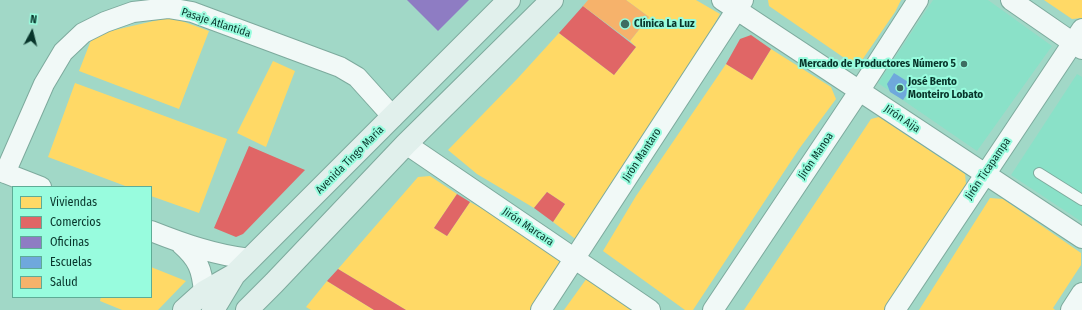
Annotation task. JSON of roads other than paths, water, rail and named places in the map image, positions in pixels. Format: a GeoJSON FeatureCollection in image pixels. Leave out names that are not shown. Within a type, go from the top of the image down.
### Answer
{"type":"FeatureCollection","features":[{"type":"Feature","properties":{"kind":"main road","name":"Avenida Tingo María"},"geometry":{"type":"LineString","coordinates":[[184,310],[209,301],[509,0]]}},
{"type":"Feature","properties":{"kind":"main road"},"geometry":{"type":"LineString","coordinates":[[246,310],[274,283],[406,144],[546,2]]}},
{"type":"Feature","properties":{"kind":"main road"},"geometry":{"type":"LineString","coordinates":[[258,310],[274,283]]}},
{"type":"Feature","properties":{"kind":"street","name":"Jirón Manoa"},"geometry":{"type":"LineString","coordinates":[[713,310],[860,90],[918,0]]}},
{"type":"Feature","properties":{"kind":"street"},"geometry":{"type":"LineString","coordinates":[[1011,0],[1079,40]]}},
{"type":"Feature","properties":{"kind":"street","name":"Jirón Aija"},"geometry":{"type":"LineString","coordinates":[[734,3],[984,175],[1082,238]]}},
{"type":"Feature","properties":{"kind":"street","name":"Jirón Mantaro"},"geometry":{"type":"LineString","coordinates":[[541,310],[734,3]]}},
{"type":"Feature","properties":{"kind":"street","name":"Pasaje Atlantida"},"geometry":{"type":"LineString","coordinates":[[2,172],[44,84],[63,52],[83,32],[105,22],[134,12],[166,4],[192,12],[340,67],[358,77],[393,117]]}},
{"type":"Feature","properties":{"kind":"street","name":"Jirón Ticapampa"},"geometry":{"type":"LineString","coordinates":[[895,310],[984,175],[1079,40]]}},
{"type":"Feature","properties":{"kind":"street","name":"Jirón Marcara"},"geometry":{"type":"LineString","coordinates":[[406,144],[650,310]]}},
{"type":"Feature","properties":{"kind":"street"},"geometry":{"type":"LineString","coordinates":[[2,172],[38,186]]}},
{"type":"Feature","properties":{"kind":"street"},"geometry":{"type":"LineString","coordinates":[[152,231],[214,254],[250,259]]}},
{"type":"Feature","properties":{"kind":"street"},"geometry":{"type":"LineString","coordinates":[[179,242],[194,255],[203,273],[209,301]]}},
{"type":"Feature","properties":{"kind":"street"},"geometry":{"type":"LineString","coordinates":[[1071,310],[1082,293]]}},
{"type":"Feature","properties":{"kind":"lane"},"geometry":{"type":"LineString","coordinates":[[1039,173],[1082,200]]}},
{"type":"Feature","properties":{"kind":"place","name":"Clínica La Luz"},"geometry":{"type":"Point","coordinates":[625,24]}},
{"type":"Feature","properties":{"kind":"place","name":"Mercado de Productores Número 5"},"geometry":{"type":"Point","coordinates":[964,64]}},
{"type":"Feature","properties":{"kind":"place","name":"José Bento Monteiro Lobato"},"geometry":{"type":"Point","coordinates":[900,88]}}]}
